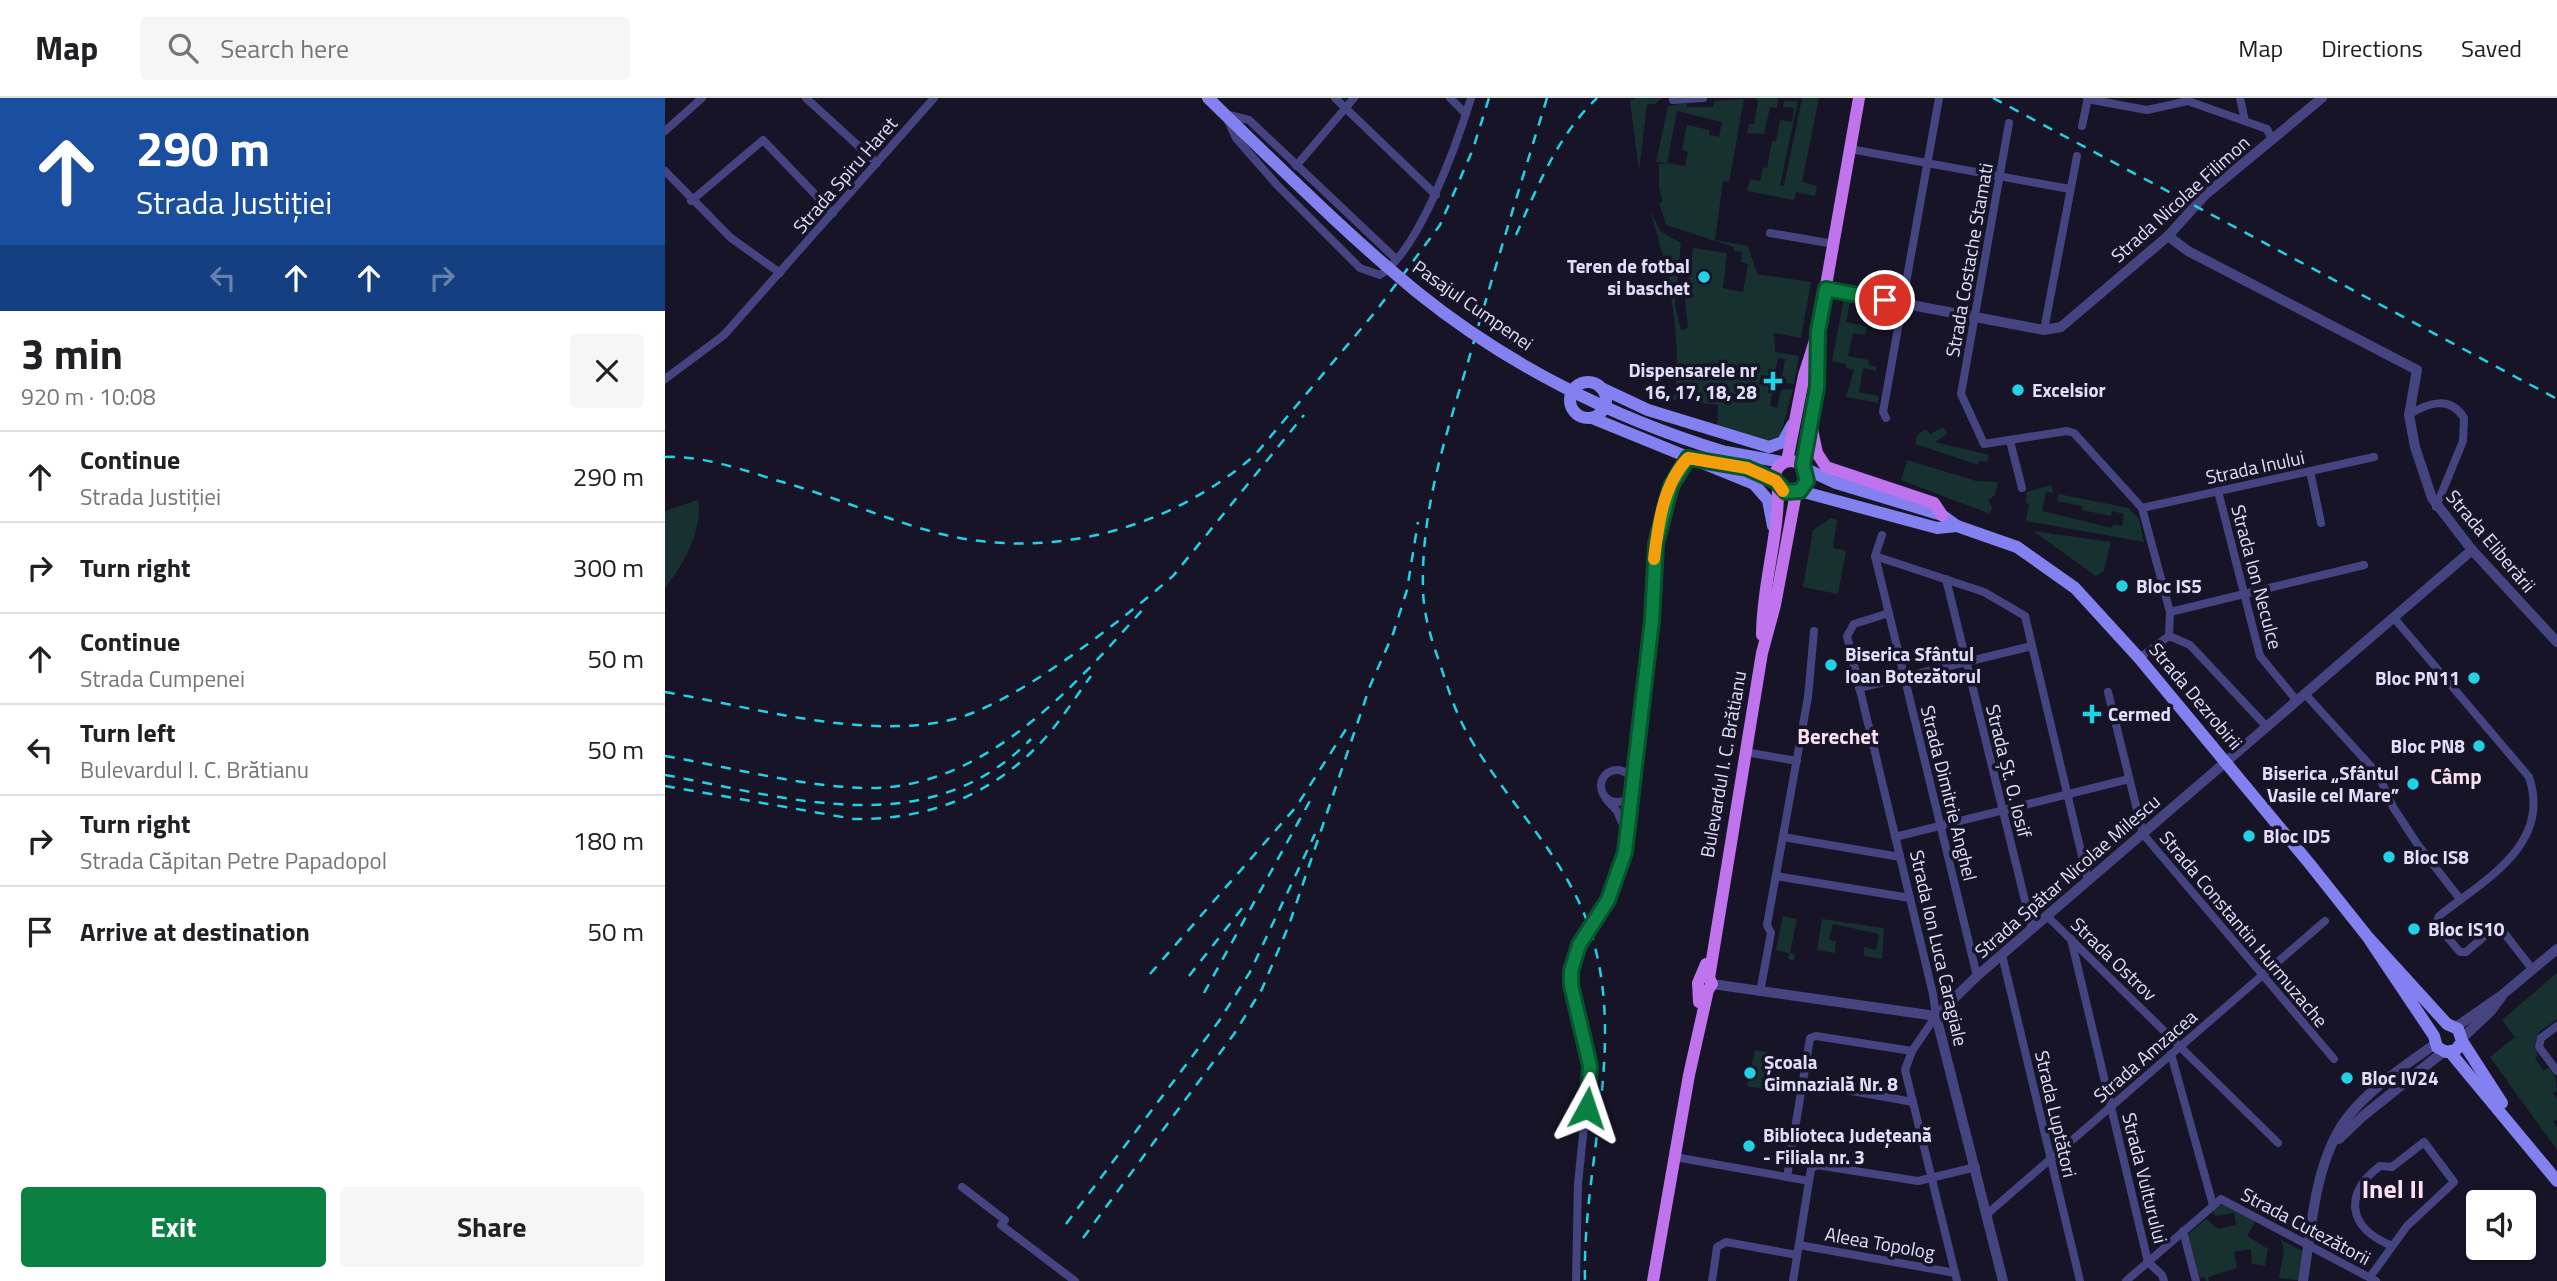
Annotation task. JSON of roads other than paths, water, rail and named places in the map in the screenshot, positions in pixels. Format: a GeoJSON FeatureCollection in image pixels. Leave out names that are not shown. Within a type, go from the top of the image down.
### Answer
{"type":"FeatureCollection","features":[{"type":"Feature","properties":{"kind":"main road","name":"Pasajul Cumpenei"},"geometry":{"type":"LineString","coordinates":[[1208,98],[1387,267],[1445,314],[1498,349],[1616,413],[1722,451]]}},
{"type":"Feature","properties":{"kind":"main road"},"geometry":{"type":"LineString","coordinates":[[1777,484],[1776,471],[1784,462],[1804,375],[1818,331],[1859,98]]}},
{"type":"Feature","properties":{"kind":"main road"},"geometry":{"type":"LineString","coordinates":[[1722,451],[1786,492],[1798,492],[1807,481],[1804,467],[1818,377],[1818,331]]}},
{"type":"Feature","properties":{"kind":"main road"},"geometry":{"type":"LineString","coordinates":[[1775,544],[1771,508],[1763,491],[1748,481],[1592,418],[1582,417],[1573,411],[1571,397],[1580,384],[1591,383],[1648,410],[1742,439],[1776,446],[1786,439],[1795,418]]}},
{"type":"Feature","properties":{"kind":"main road"},"geometry":{"type":"LineString","coordinates":[[1592,418],[1604,407],[1605,397],[1601,388]]}},
{"type":"Feature","properties":{"kind":"main road"},"geometry":{"type":"LineString","coordinates":[[1810,420],[1817,453],[1826,467],[1934,503],[1943,515]]}},
{"type":"Feature","properties":{"kind":"main road"},"geometry":{"type":"LineString","coordinates":[[1742,439],[1766,458]]}},
{"type":"Feature","properties":{"kind":"main road"},"geometry":{"type":"LineString","coordinates":[[1722,451],[1804,467]]}},
{"type":"Feature","properties":{"kind":"main road"},"geometry":{"type":"LineString","coordinates":[[1706,464],[1747,468]]}},
{"type":"Feature","properties":{"kind":"main road","name":"Strada Dezrobirii"},"geometry":{"type":"LineString","coordinates":[[1804,467],[1836,483],[1943,515],[1958,526],[1995,537],[2038,559],[2083,596],[2227,762],[2368,936],[2457,1032],[2525,1140]]}},
{"type":"Feature","properties":{"kind":"main road","name":"Bulevardul I. C. Brătianu"},"geometry":{"type":"LineString","coordinates":[[1762,653],[1762,605],[1775,544],[1777,484]]}},
{"type":"Feature","properties":{"kind":"main road","name":"Strada Dezrobirii"},"geometry":{"type":"LineString","coordinates":[[1798,492],[1937,528],[1958,526]]}},
{"type":"Feature","properties":{"kind":"main road","name":"Bulevardul I. C. Brătianu"},"geometry":{"type":"LineString","coordinates":[[1653,1281],[1762,653],[1775,605],[1798,492]]}},
{"type":"Feature","properties":{"kind":"main road","name":"Bulevardul I. C. Brătianu"},"geometry":{"type":"LineString","coordinates":[[1689,1075],[1723,881]]}},
{"type":"Feature","properties":{"kind":"main road","name":"Strada Dezrobirii"},"geometry":{"type":"LineString","coordinates":[[2368,936],[2441,1046],[2525,1140],[2557,1181]]}},
{"type":"Feature","properties":{"kind":"main road"},"geometry":{"type":"LineString","coordinates":[[1697,1019],[1695,982],[1710,944]]}},
{"type":"Feature","properties":{"kind":"main road"},"geometry":{"type":"LineString","coordinates":[[2438,1029],[2457,1032],[2456,1050],[2441,1046],[2438,1029]]}},
{"type":"Feature","properties":{"kind":"street"},"geometry":{"type":"LineString","coordinates":[[665,131],[702,98]]}},
{"type":"Feature","properties":{"kind":"street"},"geometry":{"type":"LineString","coordinates":[[806,98],[877,163]]}},
{"type":"Feature","properties":{"kind":"street","name":"Strada Spiru Haret"},"geometry":{"type":"LineString","coordinates":[[665,379],[724,335],[934,98]]}},
{"type":"Feature","properties":{"kind":"street"},"geometry":{"type":"LineString","coordinates":[[1335,98],[1436,195]]}},
{"type":"Feature","properties":{"kind":"street"},"geometry":{"type":"LineString","coordinates":[[1296,166],[1354,98]]}},
{"type":"Feature","properties":{"kind":"street"},"geometry":{"type":"LineString","coordinates":[[1450,98],[1466,114]]}},
{"type":"Feature","properties":{"kind":"street"},"geometry":{"type":"LineString","coordinates":[[1225,114],[1236,138],[1360,268],[1380,275],[1396,259],[1436,195],[1471,98]]}},
{"type":"Feature","properties":{"kind":"street"},"geometry":{"type":"LineString","coordinates":[[1673,100],[1703,98]]}},
{"type":"Feature","properties":{"kind":"street"},"geometry":{"type":"LineString","coordinates":[[1886,418],[1883,412],[1939,98]]}},
{"type":"Feature","properties":{"kind":"street"},"geometry":{"type":"LineString","coordinates":[[2240,98],[2245,121]]}},
{"type":"Feature","properties":{"kind":"street","name":"Strada Nicolae Filimon"},"geometry":{"type":"LineString","coordinates":[[2044,330],[2061,327],[2168,236],[2205,195],[2322,98]]}},
{"type":"Feature","properties":{"kind":"street"},"geometry":{"type":"LineString","coordinates":[[2082,126],[2087,99],[2147,110],[2188,99],[2266,129],[2271,140]]}},
{"type":"Feature","properties":{"kind":"street"},"geometry":{"type":"LineString","coordinates":[[1225,114],[1249,120],[1396,259]]}},
{"type":"Feature","properties":{"kind":"street","name":"Strada Costache Stamati"},"geometry":{"type":"LineString","coordinates":[[2009,123],[1961,394],[1984,444],[2010,441]]}},
{"type":"Feature","properties":{"kind":"street"},"geometry":{"type":"LineString","coordinates":[[691,201],[763,140],[833,213]]}},
{"type":"Feature","properties":{"kind":"street"},"geometry":{"type":"LineString","coordinates":[[1850,149],[2070,189]]}},
{"type":"Feature","properties":{"kind":"street"},"geometry":{"type":"LineString","coordinates":[[1826,289],[2044,330],[2077,156]]}},
{"type":"Feature","properties":{"kind":"street"},"geometry":{"type":"LineString","coordinates":[[665,171],[691,201],[731,238],[780,273]]}},
{"type":"Feature","properties":{"kind":"street"},"geometry":{"type":"LineString","coordinates":[[1770,233],[1834,244]]}},
{"type":"Feature","properties":{"kind":"street","name":"Strada Eliberării"},"geometry":{"type":"LineString","coordinates":[[2168,236],[2188,251],[2417,370],[2409,415],[2424,477],[2436,506],[2472,550],[2557,642]]}},
{"type":"Feature","properties":{"kind":"street"},"geometry":{"type":"LineString","coordinates":[[2409,415],[2430,404],[2442,403],[2452,405],[2465,418],[2463,441],[2436,506]]}},
{"type":"Feature","properties":{"kind":"street"},"geometry":{"type":"LineString","coordinates":[[2022,488],[2010,441],[2067,431],[2074,433],[2142,508],[2170,612],[2168,636],[2139,658]]}},
{"type":"Feature","properties":{"kind":"street","name":"Strada Inului"},"geometry":{"type":"LineString","coordinates":[[2142,508],[2374,457]]}},
{"type":"Feature","properties":{"kind":"street"},"geometry":{"type":"LineString","coordinates":[[1576,1281],[1579,1184],[1590,1066],[1571,985],[1571,971],[1579,945],[1601,913],[1617,877],[1627,834],[1652,620],[1656,544],[1671,486],[1688,458]]}},
{"type":"Feature","properties":{"kind":"street"},"geometry":{"type":"LineString","coordinates":[[2310,471],[2321,523]]}},
{"type":"Feature","properties":{"kind":"street","name":"Strada Ion Neculce"},"geometry":{"type":"LineString","coordinates":[[2218,491],[2260,656],[2378,774],[2393,807],[2418,845],[2460,899]]}},
{"type":"Feature","properties":{"kind":"street"},"geometry":{"type":"LineString","coordinates":[[1882,535],[1875,556],[1985,592],[2025,616],[2088,881]]}},
{"type":"Feature","properties":{"kind":"street","name":"Strada Spătar Nicolae Milescu"},"geometry":{"type":"LineString","coordinates":[[1935,1016],[1977,976],[2472,550]]}},
{"type":"Feature","properties":{"kind":"street","name":"Strada Dimitrie Anghel"},"geometry":{"type":"LineString","coordinates":[[1875,556],[1977,976]]}},
{"type":"Feature","properties":{"kind":"street"},"geometry":{"type":"LineString","coordinates":[[2170,612],[2364,565]]}},
{"type":"Feature","properties":{"kind":"street","name":"Strada Șt. O. Iosif"},"geometry":{"type":"LineString","coordinates":[[1946,579],[2032,929]]}},
{"type":"Feature","properties":{"kind":"street","name":"Strada Ion Luca Caragiale"},"geometry":{"type":"LineString","coordinates":[[1889,613],[1854,624],[1846,636],[1910,898],[1935,1016],[1976,1167],[2003,1281]]}},
{"type":"Feature","properties":{"kind":"street"},"geometry":{"type":"LineString","coordinates":[[2394,618],[2529,777],[2535,794],[2529,829],[2518,852],[2439,916],[2436,924],[2460,952],[2466,952],[2493,929],[2501,929],[2533,970]]}},
{"type":"Feature","properties":{"kind":"street"},"geometry":{"type":"LineString","coordinates":[[1760,992],[1771,933],[1767,925],[1808,697],[1814,631]]}},
{"type":"Feature","properties":{"kind":"street"},"geometry":{"type":"LineString","coordinates":[[2168,636],[2190,645],[2267,727]]}},
{"type":"Feature","properties":{"kind":"street"},"geometry":{"type":"LineString","coordinates":[[1859,688],[2032,646]]}},
{"type":"Feature","properties":{"kind":"street","name":"Strada Constantin Hurmuzache"},"geometry":{"type":"LineString","coordinates":[[2108,692],[2143,834],[2334,1059]]}},
{"type":"Feature","properties":{"kind":"street"},"geometry":{"type":"LineString","coordinates":[[1745,752],[1797,761]]}},
{"type":"Feature","properties":{"kind":"street"},"geometry":{"type":"LineString","coordinates":[[1627,834],[1617,811],[1604,797],[1600,784],[1606,775],[1625,773],[1633,781]]}},
{"type":"Feature","properties":{"kind":"street"},"geometry":{"type":"LineString","coordinates":[[1895,837],[2129,779]]}},
{"type":"Feature","properties":{"kind":"street"},"geometry":{"type":"LineString","coordinates":[[1604,797],[1620,800],[1632,792]]}},
{"type":"Feature","properties":{"kind":"street"},"geometry":{"type":"LineString","coordinates":[[1783,837],[1900,857]]}},
{"type":"Feature","properties":{"kind":"street"},"geometry":{"type":"LineString","coordinates":[[1776,876],[1910,898]]}},
{"type":"Feature","properties":{"kind":"street","name":"Strada Ostrov"},"geometry":{"type":"LineString","coordinates":[[2047,916],[2278,1143]]}},
{"type":"Feature","properties":{"kind":"street","name":"Strada Amzacea"},"geometry":{"type":"LineString","coordinates":[[1987,1214],[2325,921]]}},
{"type":"Feature","properties":{"kind":"street","name":"Strada Vulturului"},"geometry":{"type":"LineString","coordinates":[[2071,939],[2148,1262]]}},
{"type":"Feature","properties":{"kind":"street"},"geometry":{"type":"LineString","coordinates":[[2457,1032],[2490,1012],[2503,995],[2557,949]]}},
{"type":"Feature","properties":{"kind":"street","name":"Strada Luptători"},"geometry":{"type":"LineString","coordinates":[[2002,955],[2080,1281]]}},
{"type":"Feature","properties":{"kind":"street"},"geometry":{"type":"LineString","coordinates":[[1706,983],[1935,1016]]}},
{"type":"Feature","properties":{"kind":"street","name":"Aleea Topolog"},"geometry":{"type":"LineString","coordinates":[[1799,1245],[1956,1277],[1905,1070],[1912,1051],[1935,1016]]}},
{"type":"Feature","properties":{"kind":"street"},"geometry":{"type":"LineString","coordinates":[[2557,1026],[2541,1038],[2539,1047],[2557,1071]]}},
{"type":"Feature","properties":{"kind":"street"},"geometry":{"type":"LineString","coordinates":[[1787,1177],[1808,1043],[1816,1036],[1912,1051]]}},
{"type":"Feature","properties":{"kind":"street"},"geometry":{"type":"LineString","coordinates":[[2303,1281],[2326,1160],[2339,1132],[2356,1108],[2441,1046]]}},
{"type":"Feature","properties":{"kind":"street"},"geometry":{"type":"LineString","coordinates":[[2126,1281],[2217,1202],[2171,1054]]}},
{"type":"Feature","properties":{"kind":"street"},"geometry":{"type":"LineString","coordinates":[[1802,1082],[1913,1102]]}},
{"type":"Feature","properties":{"kind":"street"},"geometry":{"type":"LineString","coordinates":[[2373,1279],[2391,1245],[2454,1182],[2424,1142],[2392,1167],[2380,1166],[2356,1195],[2353,1207],[2359,1221],[2377,1239],[2391,1245]]}},
{"type":"Feature","properties":{"kind":"street"},"geometry":{"type":"LineString","coordinates":[[1675,1157],[1809,1181]]}},
{"type":"Feature","properties":{"kind":"street"},"geometry":{"type":"LineString","coordinates":[[1793,1281],[1811,1168],[1818,1164],[1918,1181],[1976,1167]]}},
{"type":"Feature","properties":{"kind":"street"},"geometry":{"type":"LineString","coordinates":[[962,1186],[1005,1220],[1001,1226],[1075,1281]]}},
{"type":"Feature","properties":{"kind":"street","name":"Strada Cutezătorii"},"geometry":{"type":"LineString","coordinates":[[2217,1202],[2309,1244],[2373,1279]]}},
{"type":"Feature","properties":{"kind":"street"},"geometry":{"type":"LineString","coordinates":[[2183,1231],[2196,1281]]}},
{"type":"Feature","properties":{"kind":"street"},"geometry":{"type":"LineString","coordinates":[[1712,1281],[1717,1247],[1726,1242],[1797,1255]]}},
{"type":"Feature","properties":{"kind":"street"},"geometry":{"type":"LineString","coordinates":[[2148,1262],[2162,1275],[2164,1281]]}},
{"type":"Feature","properties":{"kind":"railway"},"geometry":{"type":"LineString","coordinates":[[665,457],[696,459],[728,466],[922,529],[983,541],[1025,543],[1067,540],[1148,520],[1222,481],[1255,455],[1376,311],[1440,225],[1473,149],[1489,98]]}},
{"type":"Feature","properties":{"kind":"railway"},"geometry":{"type":"LineString","coordinates":[[1547,98],[1444,445],[1426,530],[1423,588],[1430,635],[1462,723],[1481,756],[1567,879],[1591,933],[1601,976],[1605,1019],[1604,1063],[1586,1237],[1585,1281]]}},
{"type":"Feature","properties":{"kind":"railway"},"geometry":{"type":"LineString","coordinates":[[1516,235],[1560,145],[1597,98]]}},
{"type":"Feature","properties":{"kind":"railway"},"geometry":{"type":"LineString","coordinates":[[1993,98],[2557,399]]}},
{"type":"Feature","properties":{"kind":"railway"},"geometry":{"type":"LineString","coordinates":[[665,692],[770,713],[845,724],[916,725],[950,720],[976,712],[1005,698],[1066,659],[1173,576],[1304,415]]}},
{"type":"Feature","properties":{"kind":"railway"},"geometry":{"type":"LineString","coordinates":[[1083,1238],[1234,1034],[1262,989],[1289,925],[1370,686],[1393,634],[1407,590],[1418,522]]}},
{"type":"Feature","properties":{"kind":"railway"},"geometry":{"type":"LineString","coordinates":[[665,756],[839,787],[864,788],[907,784],[948,772],[986,753],[1022,729],[1056,701],[1145,607]]}},
{"type":"Feature","properties":{"kind":"railway"},"geometry":{"type":"LineString","coordinates":[[665,786],[854,819],[909,815],[935,809],[983,788],[1026,757],[1052,730],[1091,676]]}},
{"type":"Feature","properties":{"kind":"railway"},"geometry":{"type":"LineString","coordinates":[[1150,974],[1296,807],[1350,723]]}},
{"type":"Feature","properties":{"kind":"railway"},"geometry":{"type":"LineString","coordinates":[[665,775],[809,801],[857,805],[903,803],[948,792],[991,772],[1031,739]]}},
{"type":"Feature","properties":{"kind":"railway"},"geometry":{"type":"LineString","coordinates":[[1204,993],[1311,799]]}},
{"type":"Feature","properties":{"kind":"railway"},"geometry":{"type":"LineString","coordinates":[[1066,1224],[1219,1021],[1250,972],[1315,834]]}},
{"type":"Feature","properties":{"kind":"railway"},"geometry":{"type":"LineString","coordinates":[[1189,976],[1247,902]]}},
{"type":"Feature","properties":{"kind":"place","name":"Teren de fotbal si baschet"},"geometry":{"type":"Point","coordinates":[1704,277]}},
{"type":"Feature","properties":{"kind":"place","name":"Dispensarele nr 16, 17, 18, 28"},"geometry":{"type":"Point","coordinates":[1773,381]}},
{"type":"Feature","properties":{"kind":"place","name":"Excelsior"},"geometry":{"type":"Point","coordinates":[2018,390]}},
{"type":"Feature","properties":{"kind":"place","name":"Bloc IS5"},"geometry":{"type":"Point","coordinates":[2122,586]}},
{"type":"Feature","properties":{"kind":"place","name":"Biserica Sfântul Ioan Botezătorul"},"geometry":{"type":"Point","coordinates":[1831,665]}},
{"type":"Feature","properties":{"kind":"place","name":"Bloc PN11"},"geometry":{"type":"Point","coordinates":[2474,678]}},
{"type":"Feature","properties":{"kind":"place","name":"Cermed"},"geometry":{"type":"Point","coordinates":[2092,714]}},
{"type":"Feature","properties":{"kind":"place","name":"Bloc PN8"},"geometry":{"type":"Point","coordinates":[2479,746]}},
{"type":"Feature","properties":{"kind":"place","name":"Biserica „Sfântul Vasile cel Mare”"},"geometry":{"type":"Point","coordinates":[2413,784]}},
{"type":"Feature","properties":{"kind":"place","name":"Bloc ID5"},"geometry":{"type":"Point","coordinates":[2249,836]}},
{"type":"Feature","properties":{"kind":"place","name":"Bloc IS8"},"geometry":{"type":"Point","coordinates":[2389,857]}},
{"type":"Feature","properties":{"kind":"place","name":"Bloc IS10"},"geometry":{"type":"Point","coordinates":[2414,929]}},
{"type":"Feature","properties":{"kind":"place","name":"Școala Gimnazială Nr. 8"},"geometry":{"type":"Point","coordinates":[1750,1073]}},
{"type":"Feature","properties":{"kind":"place","name":"Bloc IV24"},"geometry":{"type":"Point","coordinates":[2347,1078]}},
{"type":"Feature","properties":{"kind":"place","name":"Biblioteca Județeană - Filiala nr. 3"},"geometry":{"type":"Point","coordinates":[1749,1146]}},
{"type":"Feature","properties":{"kind":"district","name":"Berechet"},"geometry":{"type":"Point","coordinates":[1838,737]}},
{"type":"Feature","properties":{"kind":"district","name":"Câmp"},"geometry":{"type":"Point","coordinates":[2456,777]}},
{"type":"Feature","properties":{"kind":"district","name":"Inel II"},"geometry":{"type":"Point","coordinates":[2393,1189]}}]}
